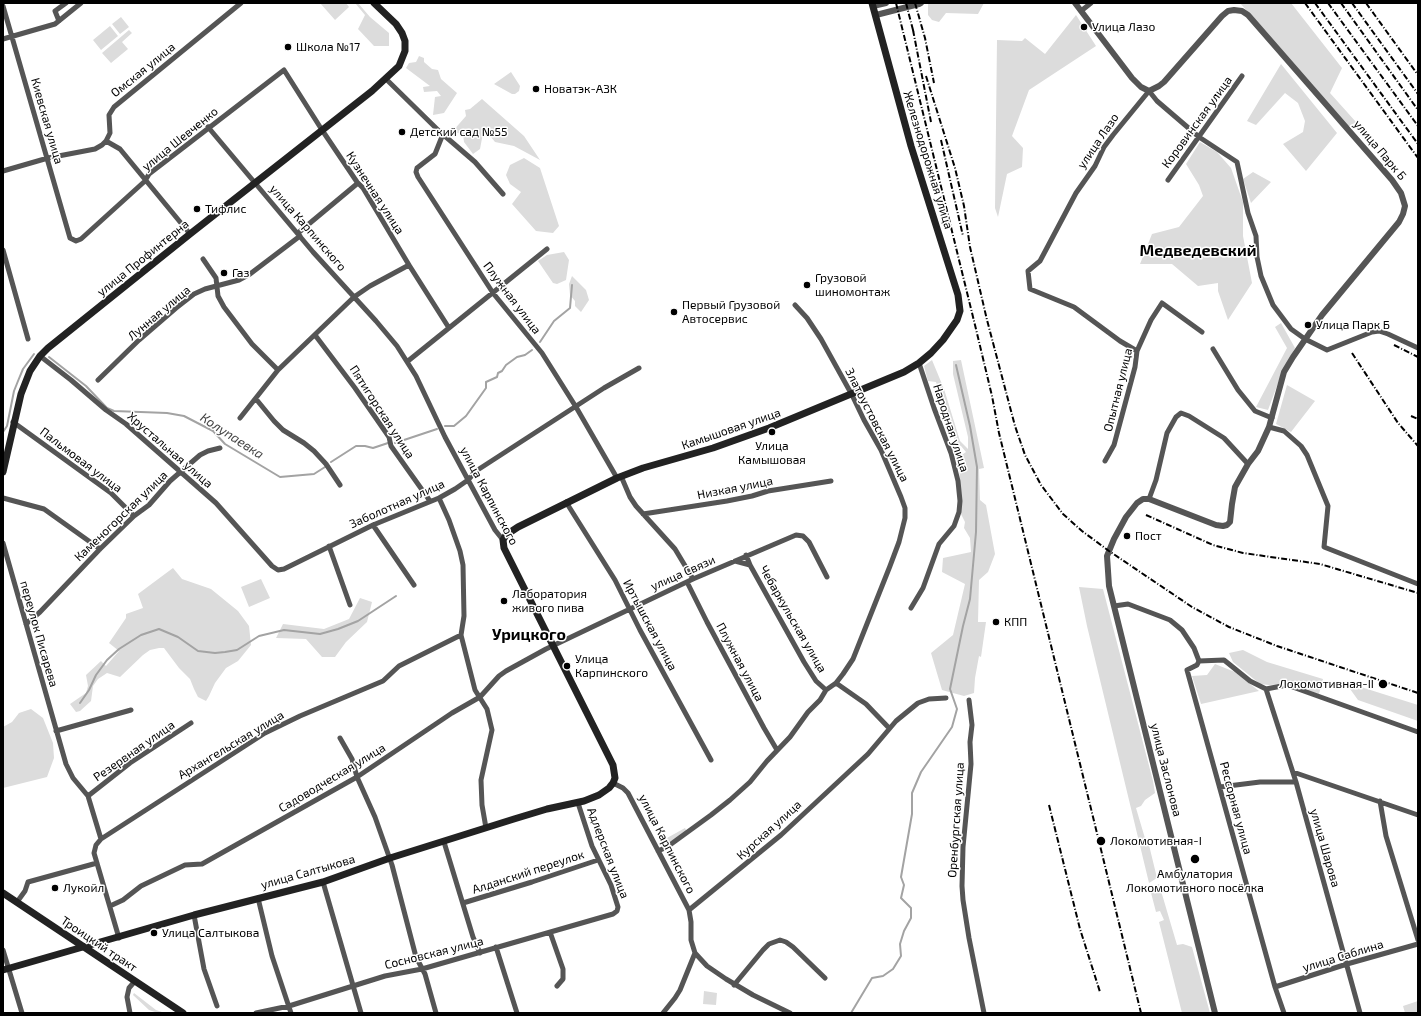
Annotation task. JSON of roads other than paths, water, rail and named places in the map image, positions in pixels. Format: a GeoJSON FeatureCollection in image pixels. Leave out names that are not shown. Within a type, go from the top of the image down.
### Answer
{"type":"FeatureCollection","features":[{"type":"Feature","properties":{"kind":"main road","name":"улица Профинтерна"},"geometry":{"type":"LineString","coordinates":[[3,472],[13,422],[21,394],[27,378],[40,356],[190,234],[386,79],[399,66],[405,51],[405,41],[400,28],[374,3]]}},
{"type":"Feature","properties":{"kind":"main road","name":"Железнодорожная улица"},"geometry":{"type":"LineString","coordinates":[[872,4],[911,146],[958,295],[960,310],[956,323]]}},
{"type":"Feature","properties":{"kind":"main road","name":"Камышовая улица"},"geometry":{"type":"LineString","coordinates":[[503,540],[510,531],[619,477],[733,441],[852,395],[904,372],[919,363],[943,340],[956,323]]}},
{"type":"Feature","properties":{"kind":"main road","name":"улица Карпинского"},"geometry":{"type":"LineString","coordinates":[[503,540],[504,548],[612,761],[615,769],[613,783]]}},
{"type":"Feature","properties":{"kind":"main road","name":"улица Салтыкова"},"geometry":{"type":"LineString","coordinates":[[6,969],[119,938],[194,915],[323,882],[390,858],[547,809],[578,803],[606,791],[613,783]]}},
{"type":"Feature","properties":{"kind":"main road","name":"Троицкий тракт"},"geometry":{"type":"LineString","coordinates":[[3,893],[183,1013]]}},
{"type":"Feature","properties":{"kind":"street"},"geometry":{"type":"LineString","coordinates":[[59,22],[55,11],[66,3]]}},
{"type":"Feature","properties":{"kind":"street"},"geometry":{"type":"LineString","coordinates":[[3,39],[59,22],[81,3]]}},
{"type":"Feature","properties":{"kind":"street","name":"Омская улица"},"geometry":{"type":"LineString","coordinates":[[106,140],[110,133],[110,115],[114,107],[241,3]]}},
{"type":"Feature","properties":{"kind":"street"},"geometry":{"type":"LineString","coordinates":[[872,4],[886,3]]}},
{"type":"Feature","properties":{"kind":"street"},"geometry":{"type":"LineString","coordinates":[[876,15],[921,3]]}},
{"type":"Feature","properties":{"kind":"street"},"geometry":{"type":"LineString","coordinates":[[1075,3],[1140,87],[1148,90],[1157,101],[1199,137],[1238,162],[1248,213],[1256,236],[1257,257],[1261,276],[1273,304],[1291,329],[1305,339],[1327,350],[1372,332],[1379,331],[1418,348]]}},
{"type":"Feature","properties":{"kind":"street"},"geometry":{"type":"LineString","coordinates":[[1081,10],[1091,3]]}},
{"type":"Feature","properties":{"kind":"street","name":"Киевская улица"},"geometry":{"type":"LineString","coordinates":[[3,6],[48,158],[68,234],[70,238],[74,240]]}},
{"type":"Feature","properties":{"kind":"street","name":"улица Лазо"},"geometry":{"type":"LineString","coordinates":[[1136,351],[1074,307],[1030,289],[1028,271],[1040,261],[1076,193],[1095,166],[1112,135],[1148,90],[1159,86],[1164,82],[1222,16],[1228,11],[1234,10]]}},
{"type":"Feature","properties":{"kind":"street","name":"улица Парк Б"},"geometry":{"type":"LineString","coordinates":[[1149,499],[1216,525],[1223,526],[1230,522],[1235,487],[1258,450],[1270,427],[1284,372],[1305,339],[1350,281],[1399,222],[1405,206],[1404,200],[1392,180],[1270,39],[1248,15],[1242,11],[1234,10]]}},
{"type":"Feature","properties":{"kind":"street","name":"улица Шевченко"},"geometry":{"type":"LineString","coordinates":[[74,240],[76,241],[81,239],[145,180],[149,174],[208,127],[284,70]]}},
{"type":"Feature","properties":{"kind":"street","name":"Кузнечная улица"},"geometry":{"type":"LineString","coordinates":[[284,70],[322,130],[363,188],[449,328]]}},
{"type":"Feature","properties":{"kind":"street","name":"Коровинская улица"},"geometry":{"type":"LineString","coordinates":[[1168,180],[1242,76]]}},
{"type":"Feature","properties":{"kind":"street"},"geometry":{"type":"LineString","coordinates":[[386,79],[443,134],[475,162],[503,194]]}},
{"type":"Feature","properties":{"kind":"street","name":"улица Карпинского"},"geometry":{"type":"LineString","coordinates":[[208,127],[313,252],[376,321],[408,361],[445,437],[495,530],[503,540]]}},
{"type":"Feature","properties":{"kind":"street","name":"Плужная улица"},"geometry":{"type":"LineString","coordinates":[[443,134],[435,154],[417,168],[416,172],[493,293],[542,353],[630,497],[643,514],[675,549],[693,579]]}},
{"type":"Feature","properties":{"kind":"street"},"geometry":{"type":"LineString","coordinates":[[3,171],[48,158],[95,149],[102,145],[106,140],[120,149],[190,234]]}},
{"type":"Feature","properties":{"kind":"street","name":"Лунная улица"},"geometry":{"type":"LineString","coordinates":[[98,380],[139,340],[194,294],[205,288],[239,280],[250,274],[358,183]]}},
{"type":"Feature","properties":{"kind":"street"},"geometry":{"type":"LineString","coordinates":[[408,361],[547,249]]}},
{"type":"Feature","properties":{"kind":"street"},"geometry":{"type":"LineString","coordinates":[[3,250],[28,339]]}},
{"type":"Feature","properties":{"kind":"street"},"geometry":{"type":"LineString","coordinates":[[203,259],[216,278],[218,296],[224,307],[252,344],[278,370]]}},
{"type":"Feature","properties":{"kind":"street"},"geometry":{"type":"LineString","coordinates":[[240,418],[278,370],[294,353],[354,297],[370,286],[409,265]]}},
{"type":"Feature","properties":{"kind":"street","name":"Опытная улица"},"geometry":{"type":"LineString","coordinates":[[1105,461],[1114,445],[1135,367],[1136,351],[1151,320],[1162,303],[1202,332]]}},
{"type":"Feature","properties":{"kind":"street","name":"Златоустовская улица"},"geometry":{"type":"LineString","coordinates":[[658,851],[689,832],[730,800],[750,782],[790,737],[808,712],[820,700],[826,690],[843,674],[852,659],[896,548],[905,518],[905,508],[901,496],[881,450],[821,339],[807,318],[795,305]]}},
{"type":"Feature","properties":{"kind":"street","name":"Пятигорская улица"},"geometry":{"type":"LineString","coordinates":[[315,335],[355,388],[389,437],[391,446],[430,501]]}},
{"type":"Feature","properties":{"kind":"street"},"geometry":{"type":"LineString","coordinates":[[1213,349],[1238,390],[1255,411],[1272,418]]}},
{"type":"Feature","properties":{"kind":"street","name":"Хрустальная улица"},"geometry":{"type":"LineString","coordinates":[[40,356],[106,410],[126,424],[180,473],[216,503],[272,566],[278,570]]}},
{"type":"Feature","properties":{"kind":"street","name":"Народная улица"},"geometry":{"type":"LineString","coordinates":[[911,608],[925,584],[939,544],[954,526],[960,501],[958,480],[951,453],[919,363]]}},
{"type":"Feature","properties":{"kind":"street","name":"Заболотная улица"},"geometry":{"type":"LineString","coordinates":[[278,570],[284,569],[373,525],[438,498],[468,480],[476,471],[604,388],[639,368]]}},
{"type":"Feature","properties":{"kind":"street"},"geometry":{"type":"LineString","coordinates":[[256,399],[283,430],[314,451],[326,464],[340,485]]}},
{"type":"Feature","properties":{"kind":"street"},"geometry":{"type":"LineString","coordinates":[[1149,499],[1156,480],[1167,433],[1176,417],[1181,413],[1189,416],[1224,438],[1248,464]]}},
{"type":"Feature","properties":{"kind":"street","name":"Пальмовая улица"},"geometry":{"type":"LineString","coordinates":[[13,422],[111,493],[134,516]]}},
{"type":"Feature","properties":{"kind":"street"},"geometry":{"type":"LineString","coordinates":[[1270,427],[1284,431],[1297,442],[1307,455],[1328,506],[1324,547],[1418,584]]}},
{"type":"Feature","properties":{"kind":"street","name":"Каменогорская улица"},"geometry":{"type":"LineString","coordinates":[[26,624],[40,612],[100,549],[134,516],[149,506],[163,488],[200,455],[220,448]]}},
{"type":"Feature","properties":{"kind":"street","name":"Низкая улица"},"geometry":{"type":"LineString","coordinates":[[643,514],[727,501],[768,491],[831,481]]}},
{"type":"Feature","properties":{"kind":"street"},"geometry":{"type":"LineString","coordinates":[[3,498],[44,509],[100,549]]}},
{"type":"Feature","properties":{"kind":"street"},"geometry":{"type":"LineString","coordinates":[[438,498],[449,520],[460,551],[463,565],[464,616],[461,635],[474,690],[487,709],[492,730],[481,780],[482,805],[486,828]]}},
{"type":"Feature","properties":{"kind":"street","name":"улица Заслонова"},"geometry":{"type":"LineString","coordinates":[[1149,499],[1140,500],[1122,523],[1107,556],[1108,581],[1215,1013]]}},
{"type":"Feature","properties":{"kind":"street","name":"Иртышская улица"},"geometry":{"type":"LineString","coordinates":[[566,502],[615,580],[640,630],[711,760]]}},
{"type":"Feature","properties":{"kind":"street"},"geometry":{"type":"LineString","coordinates":[[373,525],[414,585]]}},
{"type":"Feature","properties":{"kind":"street","name":"улица Связи"},"geometry":{"type":"LineString","coordinates":[[553,646],[693,579],[792,536],[801,535],[809,542],[827,576]]}},
{"type":"Feature","properties":{"kind":"street","name":"переулок Писарева"},"geometry":{"type":"LineString","coordinates":[[3,543],[66,764],[73,778],[88,796],[100,839],[96,845],[94,853],[119,938]]}},
{"type":"Feature","properties":{"kind":"street"},"geometry":{"type":"LineString","coordinates":[[329,546],[350,605]]}},
{"type":"Feature","properties":{"kind":"street","name":"Чебаркульская улица"},"geometry":{"type":"LineString","coordinates":[[746,556],[804,662],[816,681],[826,690]]}},
{"type":"Feature","properties":{"kind":"street"},"geometry":{"type":"LineString","coordinates":[[735,561],[750,565]]}},
{"type":"Feature","properties":{"kind":"street","name":"Плужная улица"},"geometry":{"type":"LineString","coordinates":[[687,582],[739,682],[777,750]]}},
{"type":"Feature","properties":{"kind":"street"},"geometry":{"type":"LineString","coordinates":[[1114,606],[1128,604],[1170,620],[1182,630],[1194,648],[1199,661],[1224,660],[1250,681],[1266,689],[1287,685],[1418,732]]}},
{"type":"Feature","properties":{"kind":"street","name":"Архангельская улица"},"geometry":{"type":"LineString","coordinates":[[100,839],[265,733],[300,716],[383,681],[399,666],[461,635]]}},
{"type":"Feature","properties":{"kind":"street","name":"Садоводческая улица"},"geometry":{"type":"LineString","coordinates":[[110,906],[123,900],[141,886],[185,865],[202,864],[357,777],[452,713],[480,698],[498,676],[553,646]]}},
{"type":"Feature","properties":{"kind":"street","name":"Рессорная улица"},"geometry":{"type":"LineString","coordinates":[[1199,661],[1197,666],[1187,670],[1275,987],[1284,1013]]}},
{"type":"Feature","properties":{"kind":"street","name":"Чебаркульская улица"},"geometry":{"type":"LineString","coordinates":[[836,682],[866,704],[889,728]]}},
{"type":"Feature","properties":{"kind":"street","name":"улица Шарова"},"geometry":{"type":"LineString","coordinates":[[1266,689],[1296,782],[1360,1013]]}},
{"type":"Feature","properties":{"kind":"street","name":"Курская улица"},"geometry":{"type":"LineString","coordinates":[[689,910],[781,835],[868,754],[889,728],[918,703],[929,699],[946,698]]}},
{"type":"Feature","properties":{"kind":"street","name":"Оренбургская улица"},"geometry":{"type":"LineString","coordinates":[[969,700],[972,725],[970,742],[971,769],[963,847],[962,886],[969,938],[984,1013]]}},
{"type":"Feature","properties":{"kind":"street"},"geometry":{"type":"LineString","coordinates":[[56,731],[131,710]]}},
{"type":"Feature","properties":{"kind":"street","name":"Резервная улица"},"geometry":{"type":"LineString","coordinates":[[88,796],[130,763],[191,723]]}},
{"type":"Feature","properties":{"kind":"street"},"geometry":{"type":"LineString","coordinates":[[340,738],[352,759],[357,777],[375,817],[390,858],[416,957],[425,974],[436,1013]]}},
{"type":"Feature","properties":{"kind":"street"},"geometry":{"type":"LineString","coordinates":[[1293,772],[1418,815]]}},
{"type":"Feature","properties":{"kind":"street"},"geometry":{"type":"LineString","coordinates":[[1220,787],[1260,782],[1296,782]]}},
{"type":"Feature","properties":{"kind":"street","name":"улица Карпинского"},"geometry":{"type":"LineString","coordinates":[[613,783],[623,788],[628,793],[689,910]]}},
{"type":"Feature","properties":{"kind":"street"},"geometry":{"type":"LineString","coordinates":[[1380,801],[1386,836],[1418,940]]}},
{"type":"Feature","properties":{"kind":"street","name":"Адлерская улица"},"geometry":{"type":"LineString","coordinates":[[578,803],[592,846],[611,885],[618,907],[617,911]]}},
{"type":"Feature","properties":{"kind":"street"},"geometry":{"type":"LineString","coordinates":[[444,842],[473,936],[480,953]]}},
{"type":"Feature","properties":{"kind":"street","name":"Алданский переулок"},"geometry":{"type":"LineString","coordinates":[[463,903],[598,860]]}},
{"type":"Feature","properties":{"kind":"street"},"geometry":{"type":"LineString","coordinates":[[17,902],[25,891],[28,882],[97,863]]}},
{"type":"Feature","properties":{"kind":"street"},"geometry":{"type":"LineString","coordinates":[[323,882],[361,1013]]}},
{"type":"Feature","properties":{"kind":"street"},"geometry":{"type":"LineString","coordinates":[[258,898],[272,956],[291,1013]]}},
{"type":"Feature","properties":{"kind":"street"},"geometry":{"type":"LineString","coordinates":[[689,910],[691,940],[695,953],[707,966],[734,984],[770,1004],[790,1013]]}},
{"type":"Feature","properties":{"kind":"street","name":"Сосновская улица"},"geometry":{"type":"LineString","coordinates":[[256,1013],[289,1006],[384,976],[422,969],[480,953],[496,947],[613,914],[617,911]]}},
{"type":"Feature","properties":{"kind":"street"},"geometry":{"type":"LineString","coordinates":[[194,915],[204,969],[217,1006]]}},
{"type":"Feature","properties":{"kind":"street"},"geometry":{"type":"LineString","coordinates":[[550,932],[563,969],[563,979],[557,986]]}},
{"type":"Feature","properties":{"kind":"street"},"geometry":{"type":"LineString","coordinates":[[734,984],[769,944],[780,940],[793,947],[825,978]]}},
{"type":"Feature","properties":{"kind":"street","name":"улица Саблина"},"geometry":{"type":"LineString","coordinates":[[1275,987],[1347,964],[1418,944]]}},
{"type":"Feature","properties":{"kind":"street"},"geometry":{"type":"LineString","coordinates":[[496,947],[517,1013]]}},
{"type":"Feature","properties":{"kind":"street"},"geometry":{"type":"LineString","coordinates":[[3,950],[6,969],[22,1013]]}},
{"type":"Feature","properties":{"kind":"street"},"geometry":{"type":"LineString","coordinates":[[662,1013],[680,990],[695,953]]}},
{"type":"Feature","properties":{"kind":"street"},"geometry":{"type":"LineString","coordinates":[[130,1013],[127,997],[129,988],[135,981]]}},
{"type":"Feature","properties":{"kind":"waterway","name":"Колупаевка"},"geometry":{"type":"LineString","coordinates":[[540,342],[554,321],[570,308],[572,285]]}},
{"type":"Feature","properties":{"kind":"waterway","name":"Колупаевка"},"geometry":{"type":"LineString","coordinates":[[445,426],[454,426],[466,416],[486,388],[486,382],[497,377],[498,373],[517,357],[525,355],[532,350]]}},
{"type":"Feature","properties":{"kind":"waterway","name":"Колупаевка"},"geometry":{"type":"LineString","coordinates":[[3,432],[7,426],[14,391],[23,369],[34,354]]}},
{"type":"Feature","properties":{"kind":"waterway","name":"Колупаевка"},"geometry":{"type":"LineString","coordinates":[[49,357],[86,386],[107,408],[114,411],[167,413],[184,416],[213,431],[225,444],[280,477],[314,474],[325,467]]}},
{"type":"Feature","properties":{"kind":"waterway"},"geometry":{"type":"LineString","coordinates":[[851,1013],[872,978],[883,976],[893,969],[901,956],[900,944],[904,931],[911,918],[911,908],[901,898],[904,885],[901,877],[912,814],[912,793],[921,772],[952,727],[957,709],[950,689],[970,599],[976,532],[977,467],[970,426],[956,365]]}},
{"type":"Feature","properties":{"kind":"waterway","name":"Колупаевка"},"geometry":{"type":"LineString","coordinates":[[395,443],[437,429]]}},
{"type":"Feature","properties":{"kind":"waterway","name":"Колупаевка"},"geometry":{"type":"LineString","coordinates":[[331,462],[356,446],[373,448],[388,443]]}},
{"type":"Feature","properties":{"kind":"waterway"},"geometry":{"type":"LineString","coordinates":[[80,703],[89,690],[96,675],[107,660],[119,649],[141,635],[159,629],[178,637],[198,651],[215,653],[225,652],[237,650],[259,636],[284,630],[320,634],[338,629],[358,621],[396,596]]}},
{"type":"Feature","properties":{"kind":"railway"},"geometry":{"type":"LineString","coordinates":[[896,3],[975,325],[999,433],[1141,1013]]}},
{"type":"Feature","properties":{"kind":"railway"},"geometry":{"type":"LineString","coordinates":[[906,3],[914,34]]}},
{"type":"Feature","properties":{"kind":"railway"},"geometry":{"type":"LineString","coordinates":[[915,3],[925,38],[934,83]]}},
{"type":"Feature","properties":{"kind":"railway"},"geometry":{"type":"LineString","coordinates":[[1305,3],[1418,158]]}},
{"type":"Feature","properties":{"kind":"railway"},"geometry":{"type":"LineString","coordinates":[[1315,3],[1418,144]]}},
{"type":"Feature","properties":{"kind":"railway"},"geometry":{"type":"LineString","coordinates":[[1328,3],[1418,126]]}},
{"type":"Feature","properties":{"kind":"railway"},"geometry":{"type":"LineString","coordinates":[[1341,3],[1418,110]]}},
{"type":"Feature","properties":{"kind":"railway"},"geometry":{"type":"LineString","coordinates":[[1352,3],[1418,94]]}},
{"type":"Feature","properties":{"kind":"railway"},"geometry":{"type":"LineString","coordinates":[[1366,3],[1418,75]]}},
{"type":"Feature","properties":{"kind":"railway"},"geometry":{"type":"LineString","coordinates":[[913,30],[931,122]]}},
{"type":"Feature","properties":{"kind":"railway"},"geometry":{"type":"LineString","coordinates":[[926,76],[955,168],[964,206],[970,247],[987,320],[1015,426],[1025,455],[1041,485],[1063,514],[1082,531],[1109,551],[1192,607],[1229,627],[1277,646],[1418,693]]}},
{"type":"Feature","properties":{"kind":"railway"},"geometry":{"type":"LineString","coordinates":[[941,140],[963,236]]}},
{"type":"Feature","properties":{"kind":"railway"},"geometry":{"type":"LineString","coordinates":[[1394,345],[1418,357]]}},
{"type":"Feature","properties":{"kind":"railway"},"geometry":{"type":"LineString","coordinates":[[1352,353],[1398,423],[1418,446]]}},
{"type":"Feature","properties":{"kind":"railway"},"geometry":{"type":"LineString","coordinates":[[1411,416],[1418,419]]}},
{"type":"Feature","properties":{"kind":"railway"},"geometry":{"type":"LineString","coordinates":[[1146,515],[1213,545],[1243,553],[1320,564],[1418,593]]}},
{"type":"Feature","properties":{"kind":"railway"},"geometry":{"type":"LineString","coordinates":[[1049,805],[1080,929],[1100,992]]}},
{"type":"Feature","properties":{"kind":"place","name":"Улица Лазо"},"geometry":{"type":"Point","coordinates":[1084,27]}},
{"type":"Feature","properties":{"kind":"place","name":"Школа №17"},"geometry":{"type":"Point","coordinates":[288,47]}},
{"type":"Feature","properties":{"kind":"place","name":"Новатэк-АЗК"},"geometry":{"type":"Point","coordinates":[536,89]}},
{"type":"Feature","properties":{"kind":"place","name":"Детский сад №55"},"geometry":{"type":"Point","coordinates":[402,132]}},
{"type":"Feature","properties":{"kind":"place","name":"Тифлис"},"geometry":{"type":"Point","coordinates":[197,209]}},
{"type":"Feature","properties":{"kind":"place","name":"Газ"},"geometry":{"type":"Point","coordinates":[224,273]}},
{"type":"Feature","properties":{"kind":"place","name":"Грузовой шиномонтаж"},"geometry":{"type":"Point","coordinates":[807,285]}},
{"type":"Feature","properties":{"kind":"place","name":"Первый Грузовой Автосервис"},"geometry":{"type":"Point","coordinates":[674,312]}},
{"type":"Feature","properties":{"kind":"place","name":"Улица Парк Б"},"geometry":{"type":"Point","coordinates":[1308,325]}},
{"type":"Feature","properties":{"kind":"place","name":"Улица Камышовая"},"geometry":{"type":"Point","coordinates":[772,432]}},
{"type":"Feature","properties":{"kind":"place","name":"Пост"},"geometry":{"type":"Point","coordinates":[1127,536]}},
{"type":"Feature","properties":{"kind":"place","name":"Лаборатория живого пива"},"geometry":{"type":"Point","coordinates":[504,601]}},
{"type":"Feature","properties":{"kind":"place","name":"КПП"},"geometry":{"type":"Point","coordinates":[996,622]}},
{"type":"Feature","properties":{"kind":"place","name":"Улица Карпинского"},"geometry":{"type":"Point","coordinates":[567,666]}},
{"type":"Feature","properties":{"kind":"place","name":"Локомотивная-II"},"geometry":{"type":"Point","coordinates":[1383,684]}},
{"type":"Feature","properties":{"kind":"place","name":"Локомотивная-I"},"geometry":{"type":"Point","coordinates":[1101,841]}},
{"type":"Feature","properties":{"kind":"place","name":"Амбулатория Локомотивного посёлка"},"geometry":{"type":"Point","coordinates":[1195,859]}},
{"type":"Feature","properties":{"kind":"place","name":"Лукойл"},"geometry":{"type":"Point","coordinates":[55,888]}},
{"type":"Feature","properties":{"kind":"place","name":"Улица Салтыкова"},"geometry":{"type":"Point","coordinates":[154,933]}},
{"type":"Feature","properties":{"kind":"district","name":"Медведевский"},"geometry":{"type":"Point","coordinates":[1198,251]}},
{"type":"Feature","properties":{"kind":"district","name":"Урицкого"},"geometry":{"type":"Point","coordinates":[529,635]}}]}
